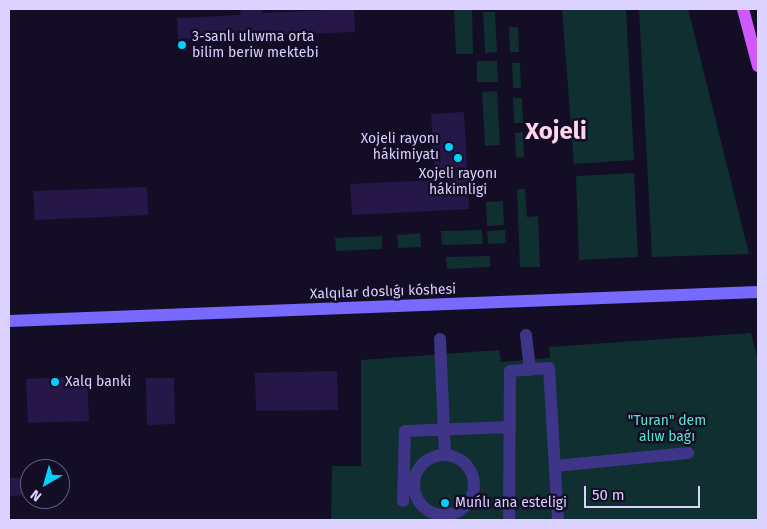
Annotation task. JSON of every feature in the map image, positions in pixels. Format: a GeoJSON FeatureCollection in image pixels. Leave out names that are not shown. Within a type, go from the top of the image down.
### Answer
{"type":"FeatureCollection","features":[{"type":"Feature","properties":{"kind":"main road"},"geometry":{"type":"LineString","coordinates":[[743,9],[758,66]]}},
{"type":"Feature","properties":{"kind":"street","name":"Xalqılar doslıǵı kóshesi"},"geometry":{"type":"LineString","coordinates":[[9,321],[758,292]]}},
{"type":"Feature","properties":{"kind":"street"},"geometry":{"type":"LineString","coordinates":[[526,335],[530,370]]}},
{"type":"Feature","properties":{"kind":"street"},"geometry":{"type":"LineString","coordinates":[[440,339],[445,455]]}},
{"type":"Feature","properties":{"kind":"street"},"geometry":{"type":"LineString","coordinates":[[509,520],[510,371],[548,368],[558,520]]}},
{"type":"Feature","properties":{"kind":"street"},"geometry":{"type":"LineString","coordinates":[[403,501],[409,486],[420,468],[426,461],[435,456],[454,456],[463,461],[474,477],[475,486],[473,496],[459,512],[450,516],[429,512],[418,501],[409,486],[406,431],[510,427]]}},
{"type":"Feature","properties":{"kind":"street"},"geometry":{"type":"LineString","coordinates":[[555,466],[688,453]]}},
{"type":"Feature","properties":{"kind":"green space"},"geometry":{"type":"Polygon","coordinates":[[[454,9],[472,9],[473,54],[456,54],[454,9]]]}},
{"type":"Feature","properties":{"kind":"green space"},"geometry":{"type":"Polygon","coordinates":[[[562,9],[626,9],[634,160],[574,164],[562,9]]]}},
{"type":"Feature","properties":{"kind":"green space"},"geometry":{"type":"Polygon","coordinates":[[[639,9],[688,9],[749,254],[652,257],[639,9]]]}},
{"type":"Feature","properties":{"kind":"green space"},"geometry":{"type":"Polygon","coordinates":[[[483,12],[495,12],[497,52],[485,53],[483,12]]]}},
{"type":"Feature","properties":{"kind":"green space"},"geometry":{"type":"Polygon","coordinates":[[[509,27],[518,27],[519,52],[510,52],[509,27]]]}},
{"type":"Feature","properties":{"kind":"green space"},"geometry":{"type":"Polygon","coordinates":[[[477,61],[497,61],[498,82],[477,82],[477,61]]]}},
{"type":"Feature","properties":{"kind":"green space"},"geometry":{"type":"Polygon","coordinates":[[[512,63],[520,63],[521,88],[513,88],[512,63]]]}},
{"type":"Feature","properties":{"kind":"green space"},"geometry":{"type":"Polygon","coordinates":[[[497,91],[500,145],[485,146],[482,92],[497,91]]]}},
{"type":"Feature","properties":{"kind":"green space"},"geometry":{"type":"Polygon","coordinates":[[[513,98],[522,98],[523,123],[514,123],[513,98]]]}},
{"type":"Feature","properties":{"kind":"green space"},"geometry":{"type":"Polygon","coordinates":[[[523,132],[524,157],[516,158],[515,133],[523,132]]]}},
{"type":"Feature","properties":{"kind":"green space"},"geometry":{"type":"Polygon","coordinates":[[[634,173],[638,257],[579,260],[576,176],[634,173]]]}},
{"type":"Feature","properties":{"kind":"green space"},"geometry":{"type":"Polygon","coordinates":[[[517,189],[525,189],[527,217],[538,216],[540,267],[520,267],[517,189]]]}},
{"type":"Feature","properties":{"kind":"green space"},"geometry":{"type":"Polygon","coordinates":[[[503,201],[504,225],[487,226],[486,202],[503,201]]]}},
{"type":"Feature","properties":{"kind":"green space"},"geometry":{"type":"Polygon","coordinates":[[[482,230],[483,244],[442,245],[441,231],[482,230]]]}},
{"type":"Feature","properties":{"kind":"green space"},"geometry":{"type":"Polygon","coordinates":[[[505,230],[506,243],[488,244],[487,231],[505,230]]]}},
{"type":"Feature","properties":{"kind":"green space"},"geometry":{"type":"Polygon","coordinates":[[[420,233],[421,247],[398,248],[397,235],[420,233]]]}},
{"type":"Feature","properties":{"kind":"green space"},"geometry":{"type":"Polygon","coordinates":[[[382,236],[382,249],[336,251],[335,238],[382,236]]]}},
{"type":"Feature","properties":{"kind":"green space"},"geometry":{"type":"Polygon","coordinates":[[[490,256],[490,267],[447,269],[446,257],[490,256]]]}},
{"type":"Feature","properties":{"kind":"green space","name":"\"Turan\" dem alıw baǵı"},"geometry":{"type":"Polygon","coordinates":[[[751,333],[758,361],[758,520],[331,520],[332,466],[361,466],[361,360],[499,350],[501,362],[550,358],[549,347],[751,333]]]}},
{"type":"Feature","properties":{"kind":"building"},"geometry":{"type":"Polygon","coordinates":[[[240,9],[262,9],[262,13],[354,9],[355,32],[178,39],[177,18],[241,15],[240,9]]]}},
{"type":"Feature","properties":{"kind":"building","name":"Xojeli rayonı hákimiyatı"},"geometry":{"type":"Polygon","coordinates":[[[464,112],[469,209],[352,215],[350,184],[435,180],[431,114],[464,112]]]}},
{"type":"Feature","properties":{"kind":"building"},"geometry":{"type":"Polygon","coordinates":[[[147,187],[148,215],[35,220],[33,191],[147,187]]]}},
{"type":"Feature","properties":{"kind":"building"},"geometry":{"type":"Polygon","coordinates":[[[337,371],[338,410],[256,411],[255,373],[337,371]]]}},
{"type":"Feature","properties":{"kind":"building"},"geometry":{"type":"Polygon","coordinates":[[[87,376],[89,421],[28,423],[26,379],[87,376]]]}},
{"type":"Feature","properties":{"kind":"building"},"geometry":{"type":"Polygon","coordinates":[[[146,378],[174,378],[175,424],[147,425],[146,378]]]}},
{"type":"Feature","properties":{"kind":"building"},"geometry":{"type":"Polygon","coordinates":[[[20,477],[20,495],[9,496],[9,478],[20,477]]]}},
{"type":"Feature","properties":{"kind":"place","name":"3-sanlı ulıwma orta bilim beriw mektebi"},"geometry":{"type":"Point","coordinates":[182,45]}},
{"type":"Feature","properties":{"kind":"place","name":"Xojeli rayonı hákimiyatı"},"geometry":{"type":"Point","coordinates":[449,147]}},
{"type":"Feature","properties":{"kind":"place","name":"Xojeli rayonı hákimligi"},"geometry":{"type":"Point","coordinates":[458,158]}},
{"type":"Feature","properties":{"kind":"place","name":"Xalq banki"},"geometry":{"type":"Point","coordinates":[55,382]}},
{"type":"Feature","properties":{"kind":"place","name":"Muńlı ana esteligi"},"geometry":{"type":"Point","coordinates":[445,503]}},
{"type":"Feature","properties":{"kind":"district","name":"Xojeli"},"geometry":{"type":"Point","coordinates":[556,132]}}]}
